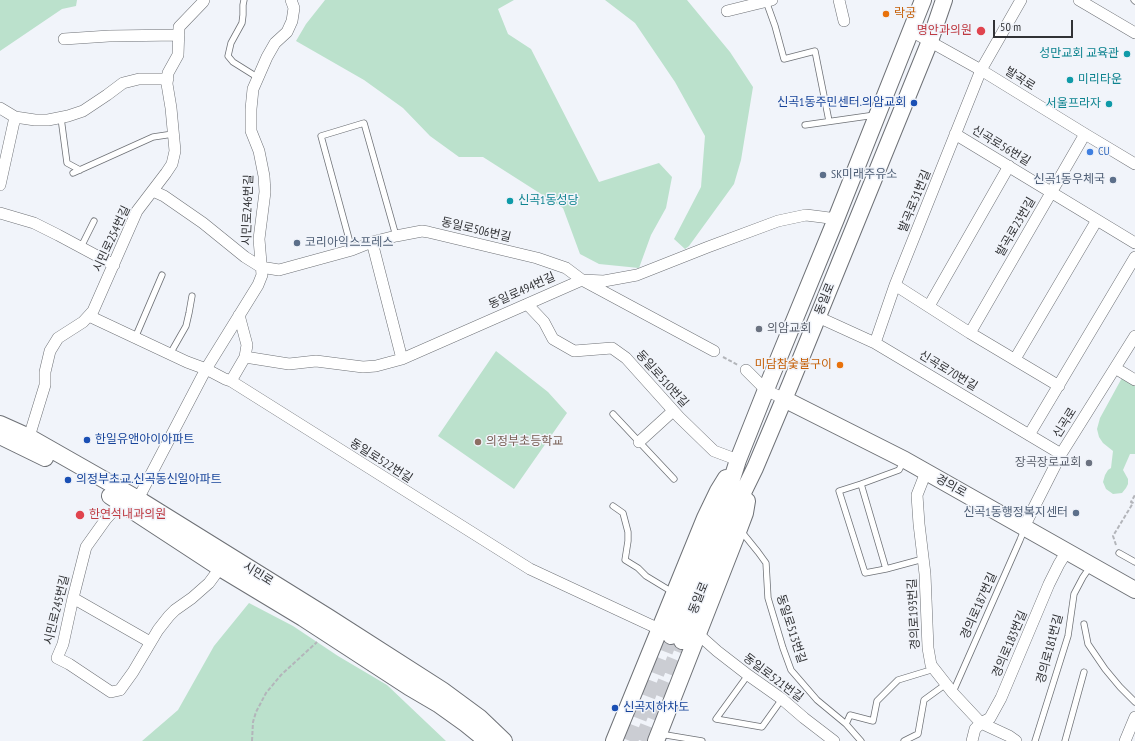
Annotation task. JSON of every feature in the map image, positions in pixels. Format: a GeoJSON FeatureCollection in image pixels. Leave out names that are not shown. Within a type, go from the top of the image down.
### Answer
{"type":"FeatureCollection","features":[{"type":"Feature","properties":{"kind":"street","name":"시민로254번길"},"geometry":{"type":"LineString","coordinates":[[29,437],[45,386],[45,372],[50,351],[58,338],[83,322],[93,311],[137,211],[172,164],[175,152],[168,73],[178,55],[179,27],[204,0]]}},
{"type":"Feature","properties":{"kind":"street","name":"시민로246번길"},"geometry":{"type":"LineString","coordinates":[[129,499],[258,285],[262,275],[259,239],[265,192],[264,176],[259,151],[251,131],[253,89],[257,77],[275,43],[287,32],[292,21],[294,8],[291,0]]}},
{"type":"Feature","properties":{"kind":"street"},"geometry":{"type":"LineString","coordinates":[[839,0],[844,21]]}},
{"type":"Feature","properties":{"kind":"street","name":"동일로"},"geometry":{"type":"LineString","coordinates":[[671,635],[723,507],[738,460],[836,220],[923,0]]}},
{"type":"Feature","properties":{"kind":"street","name":"동일로"},"geometry":{"type":"LineString","coordinates":[[671,635],[755,468],[930,41],[944,0]]}},
{"type":"Feature","properties":{"kind":"street","name":"발곡로31번길"},"geometry":{"type":"LineString","coordinates":[[875,343],[895,285],[981,70],[1021,0]]}},
{"type":"Feature","properties":{"kind":"street"},"geometry":{"type":"LineString","coordinates":[[1079,0],[1135,33]]}},
{"type":"Feature","properties":{"kind":"street"},"geometry":{"type":"LineString","coordinates":[[727,11],[769,1]]}},
{"type":"Feature","properties":{"kind":"street","name":"발곡로"},"geometry":{"type":"LineString","coordinates":[[911,31],[981,70],[1135,164]]}},
{"type":"Feature","properties":{"kind":"street"},"geometry":{"type":"LineString","coordinates":[[64,40],[109,36],[179,35]]}},
{"type":"Feature","properties":{"kind":"street"},"geometry":{"type":"LineString","coordinates":[[0,108],[15,117],[35,120],[61,118],[83,110],[107,95],[123,82],[139,78],[168,79]]}},
{"type":"Feature","properties":{"kind":"street"},"geometry":{"type":"LineString","coordinates":[[0,185],[2,160],[15,117]]}},
{"type":"Feature","properties":{"kind":"street","name":"신곡로56번길"},"geometry":{"type":"LineString","coordinates":[[955,134],[1135,243]]}},
{"type":"Feature","properties":{"kind":"street","name":"발곡로23번길"},"geometry":{"type":"LineString","coordinates":[[970,333],[1085,134]]}},
{"type":"Feature","properties":{"kind":"street"},"geometry":{"type":"LineString","coordinates":[[929,306],[1009,166]]}},
{"type":"Feature","properties":{"kind":"street","name":"동일로506번길"},"geometry":{"type":"LineString","coordinates":[[153,191],[164,196],[245,257],[261,267],[279,270],[352,250],[372,242],[422,231],[542,259],[566,268],[582,280],[714,351]]}},
{"type":"Feature","properties":{"kind":"street"},"geometry":{"type":"LineString","coordinates":[[0,213],[34,223],[114,265]]}},
{"type":"Feature","properties":{"kind":"street","name":"동일로494번길"},"geometry":{"type":"LineString","coordinates":[[245,357],[289,364],[316,361],[362,367],[376,366],[402,359],[582,280],[604,281],[637,275],[778,221],[806,215],[822,216],[836,220]]}},
{"type":"Feature","properties":{"kind":"street"},"geometry":{"type":"LineString","coordinates":[[1015,359],[1098,220]]}},
{"type":"Feature","properties":{"kind":"street"},"geometry":{"type":"LineString","coordinates":[[372,242],[402,359]]}},
{"type":"Feature","properties":{"kind":"street"},"geometry":{"type":"LineString","coordinates":[[1029,435],[1135,257]]}},
{"type":"Feature","properties":{"kind":"street"},"geometry":{"type":"LineString","coordinates":[[895,285],[970,333],[1059,386]]}},
{"type":"Feature","properties":{"kind":"street","name":"동일로510번길"},"geometry":{"type":"LineString","coordinates":[[528,304],[544,322],[553,339],[574,350],[612,348],[626,358],[679,418],[714,451],[738,460]]}},
{"type":"Feature","properties":{"kind":"street"},"geometry":{"type":"LineString","coordinates":[[231,381],[245,357],[246,345],[239,315]]}},
{"type":"Feature","properties":{"kind":"street","name":"동일로522번길"},"geometry":{"type":"LineString","coordinates":[[89,316],[231,381],[530,569],[671,635]]}},
{"type":"Feature","properties":{"kind":"street","name":"신곡로70번길"},"geometry":{"type":"LineString","coordinates":[[818,317],[875,343],[1061,454]]}},
{"type":"Feature","properties":{"kind":"street","name":"신곡로"},"geometry":{"type":"LineString","coordinates":[[1024,528],[1061,454],[1135,336]]}},
{"type":"Feature","properties":{"kind":"street"},"geometry":{"type":"LineString","coordinates":[[1115,368],[1135,380]]}},
{"type":"Feature","properties":{"kind":"street"},"geometry":{"type":"LineString","coordinates":[[746,370],[766,390],[784,399]]}},
{"type":"Feature","properties":{"kind":"street","name":"경의로"},"geometry":{"type":"LineString","coordinates":[[784,399],[905,460],[1135,590]]}},
{"type":"Feature","properties":{"kind":"street"},"geometry":{"type":"LineString","coordinates":[[639,442],[673,411]]}},
{"type":"Feature","properties":{"kind":"street","name":"시민로"},"geometry":{"type":"LineString","coordinates":[[0,424],[29,437],[129,499],[316,610],[442,690],[480,718],[504,741]]}},
{"type":"Feature","properties":{"kind":"street","name":"시민로"},"geometry":{"type":"LineString","coordinates":[[0,436],[129,499],[220,568],[303,618],[409,687],[438,704],[487,741]]}},
{"type":"Feature","properties":{"kind":"street"},"geometry":{"type":"LineString","coordinates":[[614,741],[671,635],[674,593],[704,518],[718,490],[738,460]]}},
{"type":"Feature","properties":{"kind":"street"},"geometry":{"type":"LineString","coordinates":[[658,737],[745,513],[755,468]]}},
{"type":"Feature","properties":{"kind":"street","name":"경의로193번길"},"geometry":{"type":"LineString","coordinates":[[926,472],[917,495],[925,574],[928,648],[931,665],[981,724],[1009,736],[1016,741]]}},
{"type":"Feature","properties":{"kind":"street","name":"시민로245번길"},"geometry":{"type":"LineString","coordinates":[[129,499],[106,519],[86,547],[63,644],[57,658],[111,692],[120,690],[150,642],[169,616],[209,583],[220,568]]}},
{"type":"Feature","properties":{"kind":"street","name":"경의로183번길"},"geometry":{"type":"LineString","coordinates":[[972,741],[976,729],[990,718],[1001,698],[1049,584],[1067,552]]}},
{"type":"Feature","properties":{"kind":"street"},"geometry":{"type":"LineString","coordinates":[[73,598],[150,642]]}},
{"type":"Feature","properties":{"kind":"street","name":"동일로521번길"},"geometry":{"type":"LineString","coordinates":[[698,634],[717,651],[782,699],[834,741]]}},
{"type":"Feature","properties":{"kind":"street"},"geometry":{"type":"LineString","coordinates":[[1125,741],[1135,717]]}},
{"type":"Feature","properties":{"kind":"lane"},"geometry":{"type":"LineString","coordinates":[[244,0],[242,5],[242,23],[231,43],[228,56],[233,62],[257,77]]}},
{"type":"Feature","properties":{"kind":"lane"},"geometry":{"type":"LineString","coordinates":[[769,1],[784,59],[815,51],[829,121]]}},
{"type":"Feature","properties":{"kind":"lane"},"geometry":{"type":"LineString","coordinates":[[805,125],[877,115]]}},
{"type":"Feature","properties":{"kind":"lane"},"geometry":{"type":"LineString","coordinates":[[61,118],[67,163],[80,170]]}},
{"type":"Feature","properties":{"kind":"lane"},"geometry":{"type":"LineString","coordinates":[[352,250],[321,136],[364,123],[396,236]]}},
{"type":"Feature","properties":{"kind":"lane"},"geometry":{"type":"LineString","coordinates":[[73,173],[154,137],[173,134]]}},
{"type":"Feature","properties":{"kind":"lane"},"geometry":{"type":"LineString","coordinates":[[81,247],[94,221]]}},
{"type":"Feature","properties":{"kind":"lane"},"geometry":{"type":"LineString","coordinates":[[135,338],[162,275]]}},
{"type":"Feature","properties":{"kind":"lane"},"geometry":{"type":"LineString","coordinates":[[170,354],[186,326],[192,296]]}},
{"type":"Feature","properties":{"kind":"lane"},"geometry":{"type":"LineString","coordinates":[[614,414],[674,479]]}},
{"type":"Feature","properties":{"kind":"lane"},"geometry":{"type":"LineString","coordinates":[[905,460],[899,470],[839,491],[865,573],[923,559]]}},
{"type":"Feature","properties":{"kind":"lane"},"geometry":{"type":"LineString","coordinates":[[861,484],[886,569]]}},
{"type":"Feature","properties":{"kind":"lane"},"geometry":{"type":"LineString","coordinates":[[613,506],[623,513],[628,532],[628,541],[624,560],[638,568],[646,576],[674,593]]}},
{"type":"Feature","properties":{"kind":"lane","name":"경의로187번길"},"geometry":{"type":"LineString","coordinates":[[950,689],[1020,540],[1024,528]]}},
{"type":"Feature","properties":{"kind":"lane","name":"동일로513번길"},"geometry":{"type":"LineString","coordinates":[[739,529],[766,563],[768,598],[791,670],[816,700],[846,724],[861,741]]}},
{"type":"Feature","properties":{"kind":"lane"},"geometry":{"type":"LineString","coordinates":[[1119,553],[1135,562]]}},
{"type":"Feature","properties":{"kind":"lane","name":"경의로181번길"},"geometry":{"type":"LineString","coordinates":[[1035,741],[1068,636],[1074,594],[1083,577],[1092,565]]}},
{"type":"Feature","properties":{"kind":"lane"},"geometry":{"type":"LineString","coordinates":[[1084,624],[1088,644],[1105,669],[1135,702]]}},
{"type":"Feature","properties":{"kind":"lane"},"geometry":{"type":"LineString","coordinates":[[846,724],[850,715],[873,721],[877,701],[898,680],[934,669]]}},
{"type":"Feature","properties":{"kind":"lane"},"geometry":{"type":"LineString","coordinates":[[1065,741],[1084,672]]}},
{"type":"Feature","properties":{"kind":"lane"},"geometry":{"type":"LineString","coordinates":[[748,675],[716,719],[762,727],[782,699]]}},
{"type":"Feature","properties":{"kind":"lane"},"geometry":{"type":"LineString","coordinates":[[904,741],[918,734],[924,700],[950,689]]}},
{"type":"Feature","properties":{"kind":"lane"},"geometry":{"type":"LineString","coordinates":[[658,737],[702,741]]}},
{"type":"Feature","properties":{"kind":"path"},"geometry":{"type":"LineString","coordinates":[[714,351],[746,370]]}},
{"type":"Feature","properties":{"kind":"path"},"geometry":{"type":"LineString","coordinates":[[1119,553],[1113,536],[1133,503],[1131,502],[1135,495]]}},
{"type":"Feature","properties":{"kind":"path"},"geometry":{"type":"LineString","coordinates":[[252,741],[253,722],[256,712],[266,693],[281,675],[320,640]]}},
{"type":"Feature","properties":{"kind":"green space"},"geometry":{"type":"Polygon","coordinates":[[[0,0],[77,0],[76,6],[62,9],[0,51],[0,0]]]}},
{"type":"Feature","properties":{"kind":"green space"},"geometry":{"type":"Polygon","coordinates":[[[325,0],[514,0],[498,9],[508,34],[531,49],[599,182],[659,163],[672,177],[666,208],[651,235],[639,268],[599,264],[580,254],[563,208],[483,157],[459,157],[430,136],[403,108],[364,80],[296,41],[306,24],[325,0]]]}},
{"type":"Feature","properties":{"kind":"green space"},"geometry":{"type":"Polygon","coordinates":[[[605,0],[687,0],[730,52],[753,87],[741,160],[734,184],[689,246],[685,249],[674,239],[701,187],[705,136],[675,82],[635,23],[605,0]]]}},
{"type":"Feature","properties":{"kind":"green space"},"geometry":{"type":"Polygon","coordinates":[[[496,351],[548,392],[567,413],[514,489],[438,436],[496,351]]]}},
{"type":"Feature","properties":{"kind":"green space"},"geometry":{"type":"Polygon","coordinates":[[[1123,376],[1135,383],[1135,454],[1130,454],[1123,470],[1128,479],[1126,488],[1122,493],[1113,494],[1106,489],[1103,482],[1105,475],[1111,468],[1113,451],[1103,443],[1099,437],[1097,429],[1100,418],[1123,376]]]}},
{"type":"Feature","properties":{"kind":"green space"},"geometry":{"type":"Polygon","coordinates":[[[249,603],[293,626],[338,656],[387,685],[446,741],[142,741],[178,710],[214,646],[249,603]]]}},
{"type":"Feature","properties":{"kind":"tunnel"},"geometry":{"type":"LineString","coordinates":[[630,741],[671,636]]}},
{"type":"Feature","properties":{"kind":"tunnel"},"geometry":{"type":"LineString","coordinates":[[642,741],[682,641]]}},
{"type":"Feature","properties":{"kind":"place","name":"락궁"},"geometry":{"type":"Point","coordinates":[886,14]}},
{"type":"Feature","properties":{"kind":"place","name":"명안과의원"},"geometry":{"type":"Point","coordinates":[981,31]}},
{"type":"Feature","properties":{"kind":"place","name":"성만교회 교육관"},"geometry":{"type":"Point","coordinates":[1127,54]}},
{"type":"Feature","properties":{"kind":"place","name":"미리타운"},"geometry":{"type":"Point","coordinates":[1070,80]}},
{"type":"Feature","properties":{"kind":"place","name":"신곡1동주민센터.의암교회"},"geometry":{"type":"Point","coordinates":[914,103]}},
{"type":"Feature","properties":{"kind":"place","name":"서울프라자"},"geometry":{"type":"Point","coordinates":[1109,104]}},
{"type":"Feature","properties":{"kind":"place","name":"CU"},"geometry":{"type":"Point","coordinates":[1090,152]}},
{"type":"Feature","properties":{"kind":"place","name":"SK미래주유소"},"geometry":{"type":"Point","coordinates":[823,175]}},
{"type":"Feature","properties":{"kind":"place","name":"신곡1동우체국"},"geometry":{"type":"Point","coordinates":[1113,180]}},
{"type":"Feature","properties":{"kind":"place","name":"신곡1동성당"},"geometry":{"type":"Point","coordinates":[510,201]}},
{"type":"Feature","properties":{"kind":"place","name":"코리아익스프레스"},"geometry":{"type":"Point","coordinates":[297,243]}},
{"type":"Feature","properties":{"kind":"place","name":"의암교회"},"geometry":{"type":"Point","coordinates":[759,329]}},
{"type":"Feature","properties":{"kind":"place","name":"미담참숯불구이"},"geometry":{"type":"Point","coordinates":[840,365]}},
{"type":"Feature","properties":{"kind":"place","name":"한일유앤아이아파트"},"geometry":{"type":"Point","coordinates":[87,440]}},
{"type":"Feature","properties":{"kind":"place","name":"의정부초등학교"},"geometry":{"type":"Point","coordinates":[478,442]}},
{"type":"Feature","properties":{"kind":"place","name":"장곡장로교회"},"geometry":{"type":"Point","coordinates":[1089,463]}},
{"type":"Feature","properties":{"kind":"place","name":"의정부초교.신곡동신일아파트"},"geometry":{"type":"Point","coordinates":[68,480]}},
{"type":"Feature","properties":{"kind":"place","name":"신곡1동행정복지센터"},"geometry":{"type":"Point","coordinates":[1076,513]}},
{"type":"Feature","properties":{"kind":"place","name":"한연석내과의원"},"geometry":{"type":"Point","coordinates":[80,515]}},
{"type":"Feature","properties":{"kind":"place","name":"신곡지하차도"},"geometry":{"type":"Point","coordinates":[615,708]}}]}
